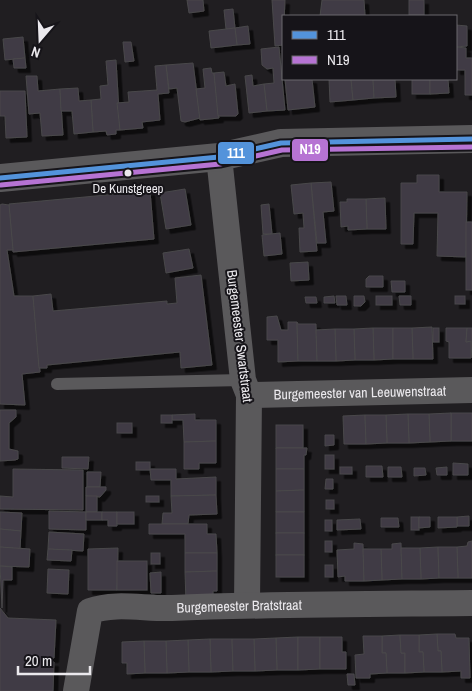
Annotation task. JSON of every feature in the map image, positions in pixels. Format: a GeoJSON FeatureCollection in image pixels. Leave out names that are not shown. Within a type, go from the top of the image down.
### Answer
{"type":"FeatureCollection","features":[{"type":"Feature","properties":{"kind":"street"},"geometry":{"type":"LineString","coordinates":[[0,178],[219,157],[281,143],[472,139]]}},
{"type":"Feature","properties":{"kind":"street","name":"Burgemeester Swartstraat"},"geometry":{"type":"LineString","coordinates":[[219,157],[246,387],[247,605]]}},
{"type":"Feature","properties":{"kind":"street","name":"Burgemeester van Leeuwenstraat"},"geometry":{"type":"LineString","coordinates":[[246,387],[472,390]]}},
{"type":"Feature","properties":{"kind":"street","name":"Burgemeester Bratstraat"},"geometry":{"type":"LineString","coordinates":[[76,691],[90,611],[106,606],[155,609],[247,605],[472,603]]}},
{"type":"Feature","properties":{"kind":"lane"},"geometry":{"type":"LineString","coordinates":[[56,384],[246,387]]}},
{"type":"Feature","properties":{"kind":"building"},"geometry":{"type":"Polygon","coordinates":[[[187,0],[203,0],[204,11],[189,13],[187,0]]]}},
{"type":"Feature","properties":{"kind":"building"},"geometry":{"type":"Polygon","coordinates":[[[272,0],[285,0],[284,15],[282,15],[282,45],[275,46],[272,0]]]}},
{"type":"Feature","properties":{"kind":"building"},"geometry":{"type":"Polygon","coordinates":[[[322,0],[364,0],[365,15],[320,15],[322,0]]]}},
{"type":"Feature","properties":{"kind":"building"},"geometry":{"type":"Polygon","coordinates":[[[409,0],[424,0],[424,15],[409,15],[409,0]]]}},
{"type":"Feature","properties":{"kind":"building"},"geometry":{"type":"Polygon","coordinates":[[[233,9],[235,28],[226,29],[224,10],[233,9]]]}},
{"type":"Feature","properties":{"kind":"building"},"geometry":{"type":"Polygon","coordinates":[[[457,25],[467,26],[467,46],[457,47],[457,25]]]}},
{"type":"Feature","properties":{"kind":"building"},"geometry":{"type":"Polygon","coordinates":[[[248,26],[250,44],[237,45],[235,28],[248,26]]]}},
{"type":"Feature","properties":{"kind":"building"},"geometry":{"type":"Polygon","coordinates":[[[235,28],[237,45],[211,48],[209,31],[235,28]]]}},
{"type":"Feature","properties":{"kind":"building"},"geometry":{"type":"Polygon","coordinates":[[[23,37],[25,58],[5,60],[3,39],[23,37]]]}},
{"type":"Feature","properties":{"kind":"building"},"geometry":{"type":"Polygon","coordinates":[[[123,42],[131,42],[134,61],[125,62],[123,42]]]}},
{"type":"Feature","properties":{"kind":"building"},"geometry":{"type":"Polygon","coordinates":[[[279,47],[285,110],[267,111],[264,84],[274,83],[273,68],[267,69],[262,65],[261,49],[279,47]]]}},
{"type":"Feature","properties":{"kind":"building"},"geometry":{"type":"Polygon","coordinates":[[[457,47],[466,48],[466,58],[472,58],[472,95],[465,95],[465,70],[457,70],[457,47]]]}},
{"type":"Feature","properties":{"kind":"building"},"geometry":{"type":"Polygon","coordinates":[[[25,58],[26,68],[14,68],[13,59],[25,58]]]}},
{"type":"Feature","properties":{"kind":"building"},"geometry":{"type":"Polygon","coordinates":[[[116,60],[120,130],[116,130],[116,134],[107,135],[106,131],[93,132],[91,100],[101,99],[100,86],[108,85],[106,61],[116,60]]]}},
{"type":"Feature","properties":{"kind":"building"},"geometry":{"type":"Polygon","coordinates":[[[193,63],[200,118],[185,122],[181,121],[177,88],[169,89],[166,65],[193,63]]]}},
{"type":"Feature","properties":{"kind":"building"},"geometry":{"type":"Polygon","coordinates":[[[166,65],[169,93],[158,94],[160,120],[142,122],[143,128],[120,130],[117,103],[129,102],[128,92],[157,90],[155,66],[166,65]]]}},
{"type":"Feature","properties":{"kind":"building"},"geometry":{"type":"Polygon","coordinates":[[[211,68],[212,73],[214,73],[219,118],[200,120],[196,89],[205,88],[203,69],[211,68]]]}},
{"type":"Feature","properties":{"kind":"building"},"geometry":{"type":"Polygon","coordinates":[[[224,72],[226,86],[235,84],[238,114],[236,116],[218,116],[214,73],[224,72]]]}},
{"type":"Feature","properties":{"kind":"building"},"geometry":{"type":"Polygon","coordinates":[[[252,75],[253,86],[264,84],[267,111],[249,113],[245,76],[252,75]]]}},
{"type":"Feature","properties":{"kind":"building"},"geometry":{"type":"Polygon","coordinates":[[[26,76],[37,76],[38,91],[60,89],[63,135],[42,136],[40,113],[29,114],[26,76]]]}},
{"type":"Feature","properties":{"kind":"building"},"geometry":{"type":"Polygon","coordinates":[[[285,80],[312,80],[315,107],[288,110],[285,80]]]}},
{"type":"Feature","properties":{"kind":"building"},"geometry":{"type":"Polygon","coordinates":[[[329,80],[351,80],[353,100],[330,102],[329,80]]]}},
{"type":"Feature","properties":{"kind":"building"},"geometry":{"type":"Polygon","coordinates":[[[351,80],[373,80],[374,98],[353,100],[351,80]]]}},
{"type":"Feature","properties":{"kind":"building"},"geometry":{"type":"Polygon","coordinates":[[[373,80],[395,80],[396,97],[374,98],[373,80]]]}},
{"type":"Feature","properties":{"kind":"building"},"geometry":{"type":"Polygon","coordinates":[[[412,80],[430,80],[430,94],[412,94],[412,80]]]}},
{"type":"Feature","properties":{"kind":"building"},"geometry":{"type":"Polygon","coordinates":[[[430,80],[448,80],[449,93],[430,94],[430,80]]]}},
{"type":"Feature","properties":{"kind":"building"},"geometry":{"type":"Polygon","coordinates":[[[78,88],[79,101],[91,100],[93,132],[74,134],[72,111],[61,111],[60,89],[78,88]]]}},
{"type":"Feature","properties":{"kind":"building"},"geometry":{"type":"Polygon","coordinates":[[[0,91],[25,91],[27,137],[6,138],[5,116],[0,116],[0,91]]]}},
{"type":"Feature","properties":{"kind":"building"},"geometry":{"type":"Polygon","coordinates":[[[417,175],[439,175],[439,192],[467,192],[466,257],[437,256],[438,213],[414,213],[413,244],[401,244],[401,183],[417,183],[417,175]]]}},
{"type":"Feature","properties":{"kind":"building"},"geometry":{"type":"Polygon","coordinates":[[[331,182],[334,211],[323,212],[326,243],[317,243],[311,183],[331,182]]]}},
{"type":"Feature","properties":{"kind":"building"},"geometry":{"type":"Polygon","coordinates":[[[311,183],[317,251],[300,252],[299,228],[304,228],[303,213],[294,214],[291,185],[311,183]]]}},
{"type":"Feature","properties":{"kind":"building"},"geometry":{"type":"Polygon","coordinates":[[[185,189],[191,225],[166,229],[160,193],[185,189]]]}},
{"type":"Feature","properties":{"kind":"building"},"geometry":{"type":"Polygon","coordinates":[[[150,191],[154,239],[13,252],[9,204],[150,191]]]}},
{"type":"Feature","properties":{"kind":"building"},"geometry":{"type":"Polygon","coordinates":[[[385,198],[386,229],[367,229],[366,199],[385,198]]]}},
{"type":"Feature","properties":{"kind":"building"},"geometry":{"type":"Polygon","coordinates":[[[347,199],[366,199],[367,229],[348,230],[348,226],[341,227],[340,202],[347,202],[347,199]]]}},
{"type":"Feature","properties":{"kind":"building"},"geometry":{"type":"Polygon","coordinates":[[[269,204],[272,234],[263,234],[261,205],[269,204]]]}},
{"type":"Feature","properties":{"kind":"building"},"geometry":{"type":"Polygon","coordinates":[[[0,205],[9,205],[13,250],[7,250],[14,296],[33,296],[40,372],[22,374],[25,405],[0,404],[0,205]]]}},
{"type":"Feature","properties":{"kind":"building"},"geometry":{"type":"Polygon","coordinates":[[[466,222],[472,222],[472,290],[466,290],[466,222]]]}},
{"type":"Feature","properties":{"kind":"building"},"geometry":{"type":"Polygon","coordinates":[[[280,233],[282,254],[264,256],[262,235],[280,233]]]}},
{"type":"Feature","properties":{"kind":"building"},"geometry":{"type":"Polygon","coordinates":[[[189,249],[193,268],[166,273],[163,253],[189,249]]]}},
{"type":"Feature","properties":{"kind":"building"},"geometry":{"type":"Polygon","coordinates":[[[308,262],[309,280],[291,281],[290,263],[308,262]]]}},
{"type":"Feature","properties":{"kind":"building"},"geometry":{"type":"Polygon","coordinates":[[[201,275],[212,365],[181,368],[180,352],[47,365],[47,368],[39,368],[33,296],[51,294],[53,311],[167,301],[167,304],[177,303],[175,278],[201,275]]]}},
{"type":"Feature","properties":{"kind":"building"},"geometry":{"type":"Polygon","coordinates":[[[369,276],[383,276],[383,287],[366,287],[366,279],[369,276]]]}},
{"type":"Feature","properties":{"kind":"building"},"geometry":{"type":"Polygon","coordinates":[[[391,281],[405,281],[405,292],[392,292],[391,281]]]}},
{"type":"Feature","properties":{"kind":"building"},"geometry":{"type":"Polygon","coordinates":[[[334,296],[335,303],[324,303],[324,297],[334,296]]]}},
{"type":"Feature","properties":{"kind":"building"},"geometry":{"type":"Polygon","coordinates":[[[336,296],[346,296],[347,305],[337,305],[336,296]]]}},
{"type":"Feature","properties":{"kind":"building"},"geometry":{"type":"Polygon","coordinates":[[[354,296],[364,296],[365,302],[361,306],[354,306],[354,296]]]}},
{"type":"Feature","properties":{"kind":"building"},"geometry":{"type":"Polygon","coordinates":[[[376,296],[392,296],[392,305],[376,305],[376,296]]]}},
{"type":"Feature","properties":{"kind":"building"},"geometry":{"type":"Polygon","coordinates":[[[399,296],[411,296],[411,305],[400,305],[399,296]]]}},
{"type":"Feature","properties":{"kind":"building"},"geometry":{"type":"Polygon","coordinates":[[[455,296],[465,296],[465,304],[455,304],[455,296]]]}},
{"type":"Feature","properties":{"kind":"building"},"geometry":{"type":"Polygon","coordinates":[[[305,297],[316,297],[317,303],[306,303],[305,297]]]}},
{"type":"Feature","properties":{"kind":"building"},"geometry":{"type":"Polygon","coordinates":[[[277,316],[281,330],[288,330],[288,322],[297,322],[298,361],[278,362],[278,340],[267,340],[267,317],[277,316]]]}},
{"type":"Feature","properties":{"kind":"building"},"geometry":{"type":"Polygon","coordinates":[[[297,322],[298,324],[316,324],[317,361],[298,361],[297,322]]]}},
{"type":"Feature","properties":{"kind":"building"},"geometry":{"type":"Polygon","coordinates":[[[432,327],[433,359],[413,359],[412,328],[432,327]]]}},
{"type":"Feature","properties":{"kind":"building"},"geometry":{"type":"Polygon","coordinates":[[[373,328],[393,328],[393,359],[374,360],[373,328]]]}},
{"type":"Feature","properties":{"kind":"building"},"geometry":{"type":"Polygon","coordinates":[[[373,328],[374,360],[355,360],[354,329],[373,328]]]}},
{"type":"Feature","properties":{"kind":"building"},"geometry":{"type":"Polygon","coordinates":[[[393,328],[412,328],[413,359],[393,359],[393,328]]]}},
{"type":"Feature","properties":{"kind":"building"},"geometry":{"type":"Polygon","coordinates":[[[433,328],[439,328],[439,342],[433,342],[433,328]]]}},
{"type":"Feature","properties":{"kind":"building"},"geometry":{"type":"Polygon","coordinates":[[[446,328],[467,328],[466,342],[471,341],[471,358],[449,358],[449,342],[446,341],[446,328]]]}},
{"type":"Feature","properties":{"kind":"building"},"geometry":{"type":"Polygon","coordinates":[[[467,328],[472,328],[472,358],[471,341],[466,342],[467,328]]]}},
{"type":"Feature","properties":{"kind":"building"},"geometry":{"type":"Polygon","coordinates":[[[335,329],[354,329],[355,360],[336,361],[335,329]]]}},
{"type":"Feature","properties":{"kind":"building"},"geometry":{"type":"Polygon","coordinates":[[[335,329],[336,361],[317,361],[316,330],[335,329]]]}},
{"type":"Feature","properties":{"kind":"building"},"geometry":{"type":"Polygon","coordinates":[[[0,410],[16,410],[16,417],[9,423],[9,449],[18,451],[18,459],[15,460],[0,461],[0,410]]]}},
{"type":"Feature","properties":{"kind":"building"},"geometry":{"type":"Polygon","coordinates":[[[451,413],[472,413],[472,441],[451,441],[451,413]]]}},
{"type":"Feature","properties":{"kind":"building"},"geometry":{"type":"Polygon","coordinates":[[[451,413],[451,441],[430,442],[429,414],[451,413]]]}},
{"type":"Feature","properties":{"kind":"building"},"geometry":{"type":"Polygon","coordinates":[[[195,414],[195,420],[216,420],[216,441],[184,442],[183,420],[172,420],[172,415],[195,414]]]}},
{"type":"Feature","properties":{"kind":"building"},"geometry":{"type":"Polygon","coordinates":[[[408,414],[429,414],[430,442],[409,443],[408,414]]]}},
{"type":"Feature","properties":{"kind":"building"},"geometry":{"type":"Polygon","coordinates":[[[408,414],[409,443],[387,443],[386,415],[408,414]]]}},
{"type":"Feature","properties":{"kind":"building"},"geometry":{"type":"Polygon","coordinates":[[[161,415],[172,415],[172,423],[161,423],[161,415]]]}},
{"type":"Feature","properties":{"kind":"building"},"geometry":{"type":"Polygon","coordinates":[[[365,415],[366,444],[344,444],[343,416],[365,415]]]}},
{"type":"Feature","properties":{"kind":"building"},"geometry":{"type":"Polygon","coordinates":[[[365,415],[386,415],[387,443],[366,444],[365,415]]]}},
{"type":"Feature","properties":{"kind":"building"},"geometry":{"type":"Polygon","coordinates":[[[117,423],[132,423],[132,433],[117,433],[117,423]]]}},
{"type":"Feature","properties":{"kind":"building"},"geometry":{"type":"Polygon","coordinates":[[[276,425],[303,425],[303,448],[276,448],[276,425]]]}},
{"type":"Feature","properties":{"kind":"building"},"geometry":{"type":"Polygon","coordinates":[[[325,435],[334,435],[334,445],[325,446],[325,435]]]}},
{"type":"Feature","properties":{"kind":"building"},"geometry":{"type":"Polygon","coordinates":[[[216,441],[216,463],[199,463],[199,469],[184,469],[184,442],[216,441]]]}},
{"type":"Feature","properties":{"kind":"building"},"geometry":{"type":"Polygon","coordinates":[[[276,448],[307,448],[306,455],[304,455],[304,469],[276,469],[276,448]]]}},
{"type":"Feature","properties":{"kind":"building"},"geometry":{"type":"Polygon","coordinates":[[[325,455],[334,455],[334,469],[325,469],[325,455]]]}},
{"type":"Feature","properties":{"kind":"building"},"geometry":{"type":"Polygon","coordinates":[[[62,457],[89,457],[88,469],[62,468],[62,457]]]}},
{"type":"Feature","properties":{"kind":"building"},"geometry":{"type":"Polygon","coordinates":[[[136,462],[150,462],[150,470],[136,470],[136,462]]]}},
{"type":"Feature","properties":{"kind":"building"},"geometry":{"type":"Polygon","coordinates":[[[453,463],[468,464],[468,475],[453,475],[453,463]]]}},
{"type":"Feature","properties":{"kind":"building"},"geometry":{"type":"Polygon","coordinates":[[[366,466],[382,466],[383,477],[366,477],[366,466]]]}},
{"type":"Feature","properties":{"kind":"building"},"geometry":{"type":"Polygon","coordinates":[[[340,467],[352,467],[352,474],[340,474],[340,467]]]}},
{"type":"Feature","properties":{"kind":"building"},"geometry":{"type":"Polygon","coordinates":[[[388,467],[401,467],[402,477],[388,477],[388,467]]]}},
{"type":"Feature","properties":{"kind":"building"},"geometry":{"type":"Polygon","coordinates":[[[447,467],[447,475],[437,475],[436,468],[447,467]]]}},
{"type":"Feature","properties":{"kind":"building"},"geometry":{"type":"Polygon","coordinates":[[[414,468],[425,468],[426,475],[414,476],[414,468]]]}},
{"type":"Feature","properties":{"kind":"building"},"geometry":{"type":"Polygon","coordinates":[[[13,469],[83,470],[83,510],[0,509],[0,496],[13,497],[13,469]]]}},
{"type":"Feature","properties":{"kind":"building"},"geometry":{"type":"Polygon","coordinates":[[[150,469],[176,469],[176,479],[216,477],[216,495],[171,496],[171,480],[151,480],[150,469]]]}},
{"type":"Feature","properties":{"kind":"building"},"geometry":{"type":"Polygon","coordinates":[[[276,469],[304,469],[304,490],[276,491],[276,469]]]}},
{"type":"Feature","properties":{"kind":"building"},"geometry":{"type":"Polygon","coordinates":[[[87,472],[101,472],[100,487],[87,487],[87,472]]]}},
{"type":"Feature","properties":{"kind":"building"},"geometry":{"type":"Polygon","coordinates":[[[326,479],[333,479],[333,489],[325,489],[326,479]]]}},
{"type":"Feature","properties":{"kind":"building"},"geometry":{"type":"Polygon","coordinates":[[[86,487],[106,487],[106,490],[100,497],[86,496],[86,487]]]}},
{"type":"Feature","properties":{"kind":"building"},"geometry":{"type":"Polygon","coordinates":[[[304,490],[304,512],[276,512],[276,491],[304,490]]]}},
{"type":"Feature","properties":{"kind":"building"},"geometry":{"type":"Polygon","coordinates":[[[216,495],[217,514],[189,515],[188,524],[162,524],[163,513],[172,513],[171,496],[216,495]]]}},
{"type":"Feature","properties":{"kind":"building"},"geometry":{"type":"Polygon","coordinates":[[[86,496],[97,496],[97,512],[86,512],[86,496]]]}},
{"type":"Feature","properties":{"kind":"building"},"geometry":{"type":"Polygon","coordinates":[[[146,496],[159,496],[159,502],[146,502],[146,496]]]}},
{"type":"Feature","properties":{"kind":"building"},"geometry":{"type":"Polygon","coordinates":[[[326,500],[334,500],[334,509],[326,509],[326,500]]]}},
{"type":"Feature","properties":{"kind":"building"},"geometry":{"type":"Polygon","coordinates":[[[49,511],[86,512],[86,530],[49,529],[49,511]]]}},
{"type":"Feature","properties":{"kind":"building"},"geometry":{"type":"Polygon","coordinates":[[[0,512],[22,513],[21,531],[0,529],[0,512]]]}},
{"type":"Feature","properties":{"kind":"building"},"geometry":{"type":"Polygon","coordinates":[[[86,512],[102,512],[102,520],[86,520],[86,512]]]}},
{"type":"Feature","properties":{"kind":"building"},"geometry":{"type":"Polygon","coordinates":[[[102,512],[117,512],[117,526],[108,526],[108,520],[102,520],[102,512]]]}},
{"type":"Feature","properties":{"kind":"building"},"geometry":{"type":"Polygon","coordinates":[[[117,512],[134,512],[134,524],[117,524],[117,512]]]}},
{"type":"Feature","properties":{"kind":"building"},"geometry":{"type":"Polygon","coordinates":[[[276,512],[304,512],[304,533],[276,533],[276,512]]]}},
{"type":"Feature","properties":{"kind":"building"},"geometry":{"type":"Polygon","coordinates":[[[469,516],[469,526],[457,526],[457,517],[469,516]]]}},
{"type":"Feature","properties":{"kind":"building"},"geometry":{"type":"Polygon","coordinates":[[[411,517],[419,517],[419,530],[411,530],[411,517]]]}},
{"type":"Feature","properties":{"kind":"building"},"geometry":{"type":"Polygon","coordinates":[[[419,517],[430,517],[430,527],[419,528],[419,517]]]}},
{"type":"Feature","properties":{"kind":"building"},"geometry":{"type":"Polygon","coordinates":[[[438,517],[457,517],[457,527],[438,528],[438,517]]]}},
{"type":"Feature","properties":{"kind":"building"},"geometry":{"type":"Polygon","coordinates":[[[381,518],[398,518],[399,527],[381,527],[381,518]]]}},
{"type":"Feature","properties":{"kind":"building"},"geometry":{"type":"Polygon","coordinates":[[[360,519],[361,529],[337,530],[337,520],[360,519]]]}},
{"type":"Feature","properties":{"kind":"building"},"geometry":{"type":"Polygon","coordinates":[[[325,520],[332,520],[332,531],[325,531],[325,520]]]}},
{"type":"Feature","properties":{"kind":"building"},"geometry":{"type":"Polygon","coordinates":[[[149,524],[207,524],[207,534],[216,534],[217,553],[185,553],[185,534],[149,534],[149,524]]]}},
{"type":"Feature","properties":{"kind":"building"},"geometry":{"type":"Polygon","coordinates":[[[0,529],[21,531],[20,549],[0,547],[0,529]]]}},
{"type":"Feature","properties":{"kind":"building"},"geometry":{"type":"Polygon","coordinates":[[[49,532],[84,534],[83,551],[48,549],[49,532]]]}},
{"type":"Feature","properties":{"kind":"building"},"geometry":{"type":"Polygon","coordinates":[[[276,533],[304,533],[304,555],[276,555],[276,533]]]}},
{"type":"Feature","properties":{"kind":"building"},"geometry":{"type":"Polygon","coordinates":[[[325,541],[332,541],[332,552],[325,552],[325,541]]]}},
{"type":"Feature","properties":{"kind":"building"},"geometry":{"type":"Polygon","coordinates":[[[472,541],[472,578],[458,578],[457,547],[467,546],[468,542],[472,541]]]}},
{"type":"Feature","properties":{"kind":"building"},"geometry":{"type":"Polygon","coordinates":[[[354,543],[363,544],[364,581],[345,581],[345,576],[338,577],[337,550],[354,549],[354,543]]]}},
{"type":"Feature","properties":{"kind":"building"},"geometry":{"type":"Polygon","coordinates":[[[401,543],[402,579],[382,580],[381,549],[392,549],[392,544],[401,543]]]}},
{"type":"Feature","properties":{"kind":"building"},"geometry":{"type":"Polygon","coordinates":[[[0,547],[30,549],[29,567],[0,566],[0,547]]]}},
{"type":"Feature","properties":{"kind":"building"},"geometry":{"type":"Polygon","coordinates":[[[438,547],[439,578],[421,579],[420,548],[438,547]]]}},
{"type":"Feature","properties":{"kind":"building"},"geometry":{"type":"Polygon","coordinates":[[[438,547],[457,547],[458,578],[439,578],[438,547]]]}},
{"type":"Feature","properties":{"kind":"building"},"geometry":{"type":"Polygon","coordinates":[[[118,548],[117,590],[88,590],[88,549],[118,548]]]}},
{"type":"Feature","properties":{"kind":"building"},"geometry":{"type":"Polygon","coordinates":[[[401,548],[420,548],[421,579],[402,579],[401,548]]]}},
{"type":"Feature","properties":{"kind":"building"},"geometry":{"type":"Polygon","coordinates":[[[48,549],[72,550],[71,561],[47,560],[48,549]]]}},
{"type":"Feature","properties":{"kind":"building"},"geometry":{"type":"Polygon","coordinates":[[[363,549],[381,549],[382,580],[364,581],[363,549]]]}},
{"type":"Feature","properties":{"kind":"building"},"geometry":{"type":"Polygon","coordinates":[[[151,553],[160,553],[160,564],[151,564],[151,553]]]}},
{"type":"Feature","properties":{"kind":"building"},"geometry":{"type":"Polygon","coordinates":[[[185,553],[217,553],[217,571],[185,572],[185,553]]]}},
{"type":"Feature","properties":{"kind":"building"},"geometry":{"type":"Polygon","coordinates":[[[276,555],[304,555],[304,577],[276,577],[276,555]]]}},
{"type":"Feature","properties":{"kind":"building"},"geometry":{"type":"Polygon","coordinates":[[[117,561],[147,561],[147,590],[117,590],[117,561]]]}},
{"type":"Feature","properties":{"kind":"building"},"geometry":{"type":"Polygon","coordinates":[[[325,565],[333,565],[333,577],[325,577],[325,565]]]}},
{"type":"Feature","properties":{"kind":"building"},"geometry":{"type":"Polygon","coordinates":[[[0,566],[12,567],[12,580],[3,580],[2,608],[0,566]]]}},
{"type":"Feature","properties":{"kind":"building"},"geometry":{"type":"Polygon","coordinates":[[[48,569],[69,570],[68,594],[47,593],[48,569]]]}},
{"type":"Feature","properties":{"kind":"building"},"geometry":{"type":"Polygon","coordinates":[[[217,571],[217,591],[213,591],[213,602],[186,602],[185,572],[217,571]]]}},
{"type":"Feature","properties":{"kind":"building"},"geometry":{"type":"Polygon","coordinates":[[[161,572],[161,593],[151,593],[150,573],[161,572]]]}},
{"type":"Feature","properties":{"kind":"building"},"geometry":{"type":"Polygon","coordinates":[[[0,608],[8,618],[56,620],[54,658],[48,658],[47,662],[54,662],[53,691],[0,691],[0,608]]]}},
{"type":"Feature","properties":{"kind":"building"},"geometry":{"type":"Polygon","coordinates":[[[437,634],[455,634],[456,638],[469,638],[470,678],[461,678],[461,671],[442,672],[441,651],[438,651],[437,634]]]}},
{"type":"Feature","properties":{"kind":"building"},"geometry":{"type":"Polygon","coordinates":[[[437,634],[438,651],[441,651],[442,672],[424,672],[423,652],[419,652],[419,635],[437,634]]]}},
{"type":"Feature","properties":{"kind":"building"},"geometry":{"type":"Polygon","coordinates":[[[400,635],[401,653],[405,653],[405,673],[387,673],[386,653],[382,653],[382,636],[400,635]]]}},
{"type":"Feature","properties":{"kind":"building"},"geometry":{"type":"Polygon","coordinates":[[[400,635],[419,635],[419,652],[423,652],[424,672],[405,673],[405,653],[401,653],[400,635]]]}},
{"type":"Feature","properties":{"kind":"building"},"geometry":{"type":"Polygon","coordinates":[[[363,636],[382,636],[382,653],[386,653],[387,673],[370,674],[370,678],[356,678],[355,655],[364,654],[363,636]]]}},
{"type":"Feature","properties":{"kind":"building"},"geometry":{"type":"Polygon","coordinates":[[[298,637],[298,670],[277,670],[276,638],[298,637]]]}},
{"type":"Feature","properties":{"kind":"building"},"geometry":{"type":"Polygon","coordinates":[[[298,637],[320,637],[320,669],[298,670],[298,637]]]}},
{"type":"Feature","properties":{"kind":"building"},"geometry":{"type":"Polygon","coordinates":[[[320,637],[342,637],[342,652],[346,652],[346,669],[320,669],[320,637]]]}},
{"type":"Feature","properties":{"kind":"building"},"geometry":{"type":"Polygon","coordinates":[[[276,638],[277,670],[255,671],[254,639],[276,638]]]}},
{"type":"Feature","properties":{"kind":"building"},"geometry":{"type":"Polygon","coordinates":[[[210,639],[232,639],[233,671],[211,672],[210,639]]]}},
{"type":"Feature","properties":{"kind":"building"},"geometry":{"type":"Polygon","coordinates":[[[210,639],[211,672],[189,672],[188,640],[210,639]]]}},
{"type":"Feature","properties":{"kind":"building"},"geometry":{"type":"Polygon","coordinates":[[[232,639],[254,639],[255,671],[233,671],[232,639]]]}},
{"type":"Feature","properties":{"kind":"building"},"geometry":{"type":"Polygon","coordinates":[[[188,640],[189,672],[167,673],[166,641],[188,640]]]}},
{"type":"Feature","properties":{"kind":"building"},"geometry":{"type":"Polygon","coordinates":[[[144,641],[166,641],[167,673],[145,673],[144,641]]]}},
{"type":"Feature","properties":{"kind":"building"},"geometry":{"type":"Polygon","coordinates":[[[144,641],[145,673],[127,674],[127,663],[122,663],[122,642],[144,641]]]}},
{"type":"Feature","properties":{"kind":"building"},"geometry":{"type":"Polygon","coordinates":[[[347,674],[354,674],[355,685],[348,685],[347,674]]]}},
{"type":"Feature","properties":{"kind":"transit line","name":"111"},"geometry":{"type":"LineString","coordinates":[[0,178],[219,157],[281,143],[472,139]]}},
{"type":"Feature","properties":{"kind":"transit line","name":"N19"},"geometry":{"type":"LineString","coordinates":[[1,185],[220,164],[282,150],[472,147]]}},
{"type":"Feature","properties":{"kind":"place","name":"De Kunstgreep"},"geometry":{"type":"Point","coordinates":[128,173]}}]}
